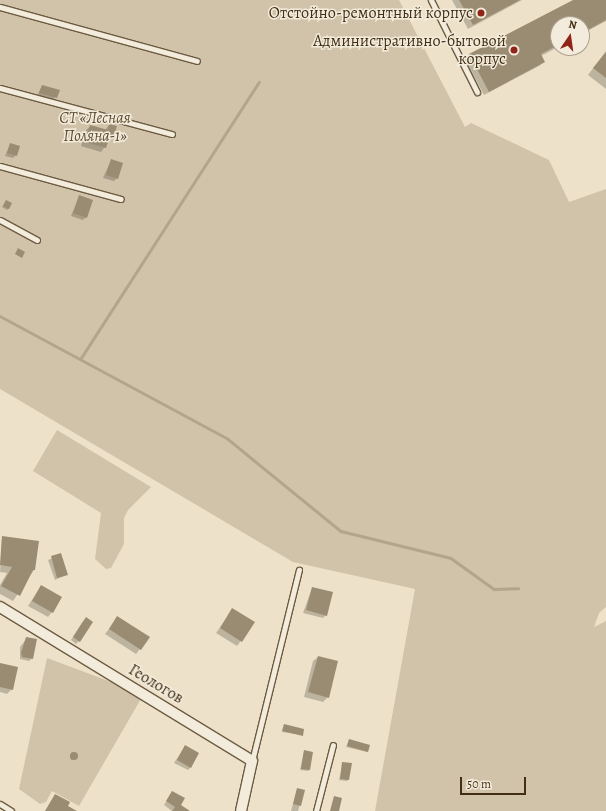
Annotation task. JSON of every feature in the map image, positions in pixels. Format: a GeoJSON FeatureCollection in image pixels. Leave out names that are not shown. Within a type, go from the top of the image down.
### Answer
{"type":"FeatureCollection","features":[{"type":"Feature","properties":{"kind":"street","name":"Геологов"},"geometry":{"type":"LineString","coordinates":[[0,607],[252,760]]}},
{"type":"Feature","properties":{"kind":"street"},"geometry":{"type":"LineString","coordinates":[[241,811],[252,760]]}},
{"type":"Feature","properties":{"kind":"lane"},"geometry":{"type":"LineString","coordinates":[[431,0],[477,92]]}},
{"type":"Feature","properties":{"kind":"lane"},"geometry":{"type":"LineString","coordinates":[[0,7],[197,61]]}},
{"type":"Feature","properties":{"kind":"lane"},"geometry":{"type":"LineString","coordinates":[[0,88],[172,134]]}},
{"type":"Feature","properties":{"kind":"lane"},"geometry":{"type":"LineString","coordinates":[[0,166],[121,199]]}},
{"type":"Feature","properties":{"kind":"lane"},"geometry":{"type":"LineString","coordinates":[[0,220],[37,240]]}},
{"type":"Feature","properties":{"kind":"lane"},"geometry":{"type":"LineString","coordinates":[[252,760],[299,570]]}},
{"type":"Feature","properties":{"kind":"lane"},"geometry":{"type":"LineString","coordinates":[[316,811],[333,745]]}},
{"type":"Feature","properties":{"kind":"lane"},"geometry":{"type":"LineString","coordinates":[[0,804],[12,811]]}},
{"type":"Feature","properties":{"kind":"green space","name":"СТ «Лесная Поляна-1»"},"geometry":{"type":"Polygon","coordinates":[[[0,0],[399,0],[465,127],[471,123],[549,160],[569,202],[606,189],[606,607],[599,613],[594,627],[606,621],[606,811],[375,811],[415,589],[293,562],[0,389],[0,0]]]}},
{"type":"Feature","properties":{"kind":"green space"},"geometry":{"type":"Polygon","coordinates":[[[57,430],[151,487],[128,510],[124,518],[124,544],[111,568],[106,569],[95,559],[101,513],[33,471],[57,430]]]}},
{"type":"Feature","properties":{"kind":"green space"},"geometry":{"type":"Polygon","coordinates":[[[47,658],[114,683],[142,697],[79,806],[52,791],[46,802],[40,804],[19,789],[47,658]]]}},
{"type":"Feature","properties":{"kind":"building","name":"Отстойно-ремонтный корпус"},"geometry":{"type":"Polygon","coordinates":[[[459,0],[520,0],[473,25],[459,0]]]}},
{"type":"Feature","properties":{"kind":"building","name":"Административно-бытовой корпус"},"geometry":{"type":"Polygon","coordinates":[[[573,0],[606,0],[606,20],[590,29],[590,16],[550,16],[550,49],[541,54],[545,62],[489,92],[469,54],[573,0]]]}},
{"type":"Feature","properties":{"kind":"building"},"geometry":{"type":"Polygon","coordinates":[[[606,52],[606,78],[593,68],[606,52]]]}},
{"type":"Feature","properties":{"kind":"building"},"geometry":{"type":"Polygon","coordinates":[[[42,85],[60,90],[57,98],[39,93],[42,85]]]}},
{"type":"Feature","properties":{"kind":"building"},"geometry":{"type":"Polygon","coordinates":[[[109,124],[117,126],[114,136],[110,135],[106,148],[85,142],[90,125],[108,130],[109,124]]]}},
{"type":"Feature","properties":{"kind":"building"},"geometry":{"type":"Polygon","coordinates":[[[10,143],[20,146],[17,156],[7,153],[10,143]]]}},
{"type":"Feature","properties":{"kind":"building"},"geometry":{"type":"Polygon","coordinates":[[[111,159],[123,163],[118,179],[106,175],[111,159]]]}},
{"type":"Feature","properties":{"kind":"building"},"geometry":{"type":"Polygon","coordinates":[[[79,195],[93,200],[87,218],[73,213],[79,195]]]}},
{"type":"Feature","properties":{"kind":"building"},"geometry":{"type":"Polygon","coordinates":[[[6,200],[12,203],[9,209],[3,206],[6,200]]]}},
{"type":"Feature","properties":{"kind":"building"},"geometry":{"type":"Polygon","coordinates":[[[18,248],[25,252],[22,258],[15,254],[18,248]]]}},
{"type":"Feature","properties":{"kind":"building"},"geometry":{"type":"Polygon","coordinates":[[[2,536],[39,541],[35,570],[33,570],[20,596],[1,586],[12,567],[0,565],[2,536]]]}},
{"type":"Feature","properties":{"kind":"building"},"geometry":{"type":"Polygon","coordinates":[[[61,553],[68,575],[57,578],[51,556],[61,553]]]}},
{"type":"Feature","properties":{"kind":"building"},"geometry":{"type":"Polygon","coordinates":[[[41,585],[62,597],[53,613],[32,601],[41,585]]]}},
{"type":"Feature","properties":{"kind":"building"},"geometry":{"type":"Polygon","coordinates":[[[312,587],[333,592],[327,616],[306,610],[312,587]]]}},
{"type":"Feature","properties":{"kind":"building"},"geometry":{"type":"Polygon","coordinates":[[[232,608],[255,622],[242,642],[220,628],[232,608]]]}},
{"type":"Feature","properties":{"kind":"building"},"geometry":{"type":"Polygon","coordinates":[[[117,616],[150,637],[141,650],[109,629],[117,616]]]}},
{"type":"Feature","properties":{"kind":"building"},"geometry":{"type":"Polygon","coordinates":[[[86,617],[93,622],[80,642],[73,637],[86,617]]]}},
{"type":"Feature","properties":{"kind":"building"},"geometry":{"type":"Polygon","coordinates":[[[26,637],[37,639],[33,659],[22,657],[21,653],[26,637]]]}},
{"type":"Feature","properties":{"kind":"building"},"geometry":{"type":"Polygon","coordinates":[[[318,656],[338,661],[329,698],[308,692],[318,656]]]}},
{"type":"Feature","properties":{"kind":"building"},"geometry":{"type":"Polygon","coordinates":[[[0,663],[18,667],[13,690],[0,687],[0,663]]]}},
{"type":"Feature","properties":{"kind":"building"},"geometry":{"type":"Polygon","coordinates":[[[284,724],[304,729],[303,736],[282,731],[284,724]]]}},
{"type":"Feature","properties":{"kind":"building"},"geometry":{"type":"Polygon","coordinates":[[[349,739],[370,745],[368,752],[347,746],[349,739]]]}},
{"type":"Feature","properties":{"kind":"building"},"geometry":{"type":"Polygon","coordinates":[[[185,745],[199,753],[191,768],[177,760],[185,745]]]}},
{"type":"Feature","properties":{"kind":"building"},"geometry":{"type":"Polygon","coordinates":[[[304,750],[313,752],[310,770],[301,769],[304,750]]]}},
{"type":"Feature","properties":{"kind":"building"},"geometry":{"type":"Polygon","coordinates":[[[74,752],[77,753],[77,759],[74,760],[71,759],[70,756],[71,753],[74,752]]]}},
{"type":"Feature","properties":{"kind":"building"},"geometry":{"type":"Polygon","coordinates":[[[342,762],[352,763],[349,780],[340,779],[342,762]]]}},
{"type":"Feature","properties":{"kind":"building"},"geometry":{"type":"Polygon","coordinates":[[[297,788],[305,790],[301,806],[293,804],[297,788]]]}},
{"type":"Feature","properties":{"kind":"building"},"geometry":{"type":"Polygon","coordinates":[[[172,791],[185,798],[181,805],[190,811],[172,811],[175,807],[166,801],[172,791]]]}},
{"type":"Feature","properties":{"kind":"building"},"geometry":{"type":"Polygon","coordinates":[[[55,794],[70,802],[68,806],[77,811],[45,811],[55,794]]]}},
{"type":"Feature","properties":{"kind":"building"},"geometry":{"type":"Polygon","coordinates":[[[334,796],[342,798],[339,811],[330,811],[334,796]]]}},
{"type":"Feature","properties":{"kind":"waterway"},"geometry":{"type":"LineString","coordinates":[[81,358],[259,82]]}},
{"type":"Feature","properties":{"kind":"waterway"},"geometry":{"type":"LineString","coordinates":[[0,316],[228,439],[341,531],[451,558],[494,589],[518,588]]}},
{"type":"Feature","properties":{"kind":"place","name":"Отстойно-ремонтный корпус"},"geometry":{"type":"Point","coordinates":[481,13]}},
{"type":"Feature","properties":{"kind":"place","name":"Административно-бытовой корпус"},"geometry":{"type":"Point","coordinates":[514,50]}}]}
